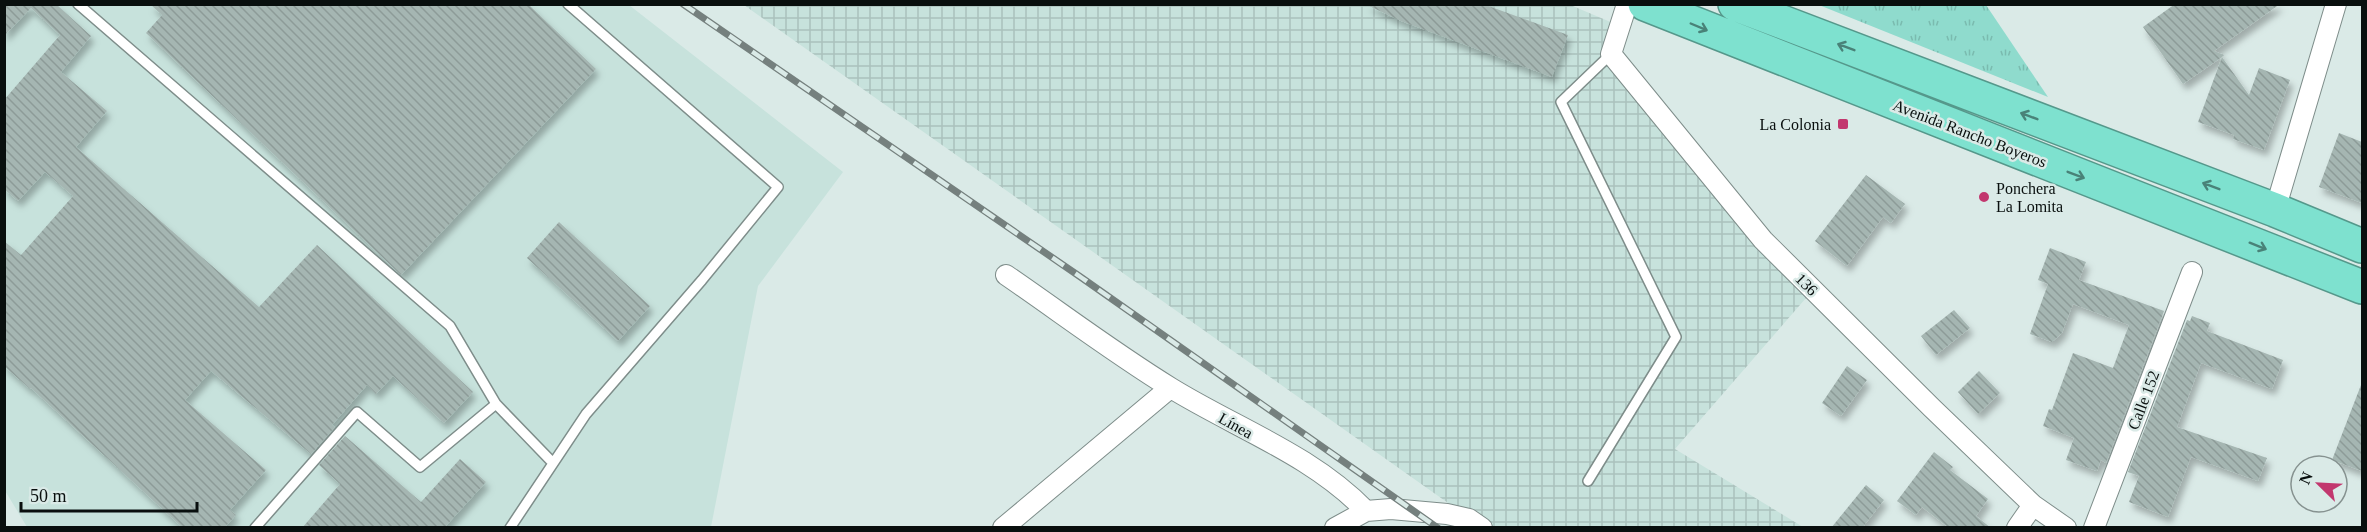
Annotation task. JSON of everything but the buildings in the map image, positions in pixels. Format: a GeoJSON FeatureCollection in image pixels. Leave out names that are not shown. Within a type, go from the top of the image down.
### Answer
{"type":"FeatureCollection","features":[{"type":"Feature","properties":{"kind":"highway","name":"Avenida Rancho Boyeros"},"geometry":{"type":"LineString","coordinates":[[1645,4],[2362,287]]}},
{"type":"Feature","properties":{"kind":"highway"},"geometry":{"type":"LineString","coordinates":[[1735,4],[2275,210],[2362,246]]}},
{"type":"Feature","properties":{"kind":"street"},"geometry":{"type":"LineString","coordinates":[[1611,54],[1627,4]]}},
{"type":"Feature","properties":{"kind":"street"},"geometry":{"type":"LineString","coordinates":[[2275,210],[2331,8]]}},
{"type":"Feature","properties":{"kind":"street","name":"136"},"geometry":{"type":"LineString","coordinates":[[1611,54],[1763,240],[2033,505],[2066,528]]}},
{"type":"Feature","properties":{"kind":"street","name":"Calle 152"},"geometry":{"type":"LineString","coordinates":[[2094,528],[2192,272]]}},
{"type":"Feature","properties":{"kind":"street","name":"Línea"},"geometry":{"type":"LineString","coordinates":[[1006,275],[1170,388],[1325,475],[1350,494],[1366,511]]}},
{"type":"Feature","properties":{"kind":"street"},"geometry":{"type":"LineString","coordinates":[[1003,528],[1170,388]]}},
{"type":"Feature","properties":{"kind":"street"},"geometry":{"type":"LineString","coordinates":[[2017,528],[2033,505]]}},
{"type":"Feature","properties":{"kind":"street"},"geometry":{"type":"LineString","coordinates":[[1335,528],[1366,511],[1391,509],[1447,514],[1469,519],[1482,528]]}},
{"type":"Feature","properties":{"kind":"lane"},"geometry":{"type":"LineString","coordinates":[[78,4],[450,326],[496,404],[553,463]]}},
{"type":"Feature","properties":{"kind":"lane"},"geometry":{"type":"LineString","coordinates":[[510,528],[586,414],[702,280],[778,186],[568,4]]}},
{"type":"Feature","properties":{"kind":"lane"},"geometry":{"type":"LineString","coordinates":[[1588,481],[1676,338],[1561,102],[1611,54]]}},
{"type":"Feature","properties":{"kind":"lane"},"geometry":{"type":"LineString","coordinates":[[255,528],[357,412],[420,466],[496,404]]}},
{"type":"Feature","properties":{"kind":"shaded area"},"geometry":{"type":"Polygon","coordinates":[[[1568,4],[1620,26],[1611,54],[1813,290],[1675,449],[1803,527],[1482,527],[744,5],[1568,4]]]}},
{"type":"Feature","properties":{"kind":"shaded area"},"geometry":{"type":"Polygon","coordinates":[[[4,5],[629,5],[843,172],[758,286],[711,527],[27,527],[4,489],[4,5]]]}},
{"type":"Feature","properties":{"kind":"green space"},"geometry":{"type":"Polygon","coordinates":[[[1819,5],[1986,5],[2048,97],[1819,5]]]}},
{"type":"Feature","properties":{"kind":"railway"},"geometry":{"type":"LineString","coordinates":[[683,4],[1082,278],[1438,528]]}},
{"type":"Feature","properties":{"kind":"place","name":"La Colonia"},"geometry":{"type":"Point","coordinates":[1843,124]}},
{"type":"Feature","properties":{"kind":"place","name":"Ponchera La Lomita"},"geometry":{"type":"Point","coordinates":[1984,197]}}]}
